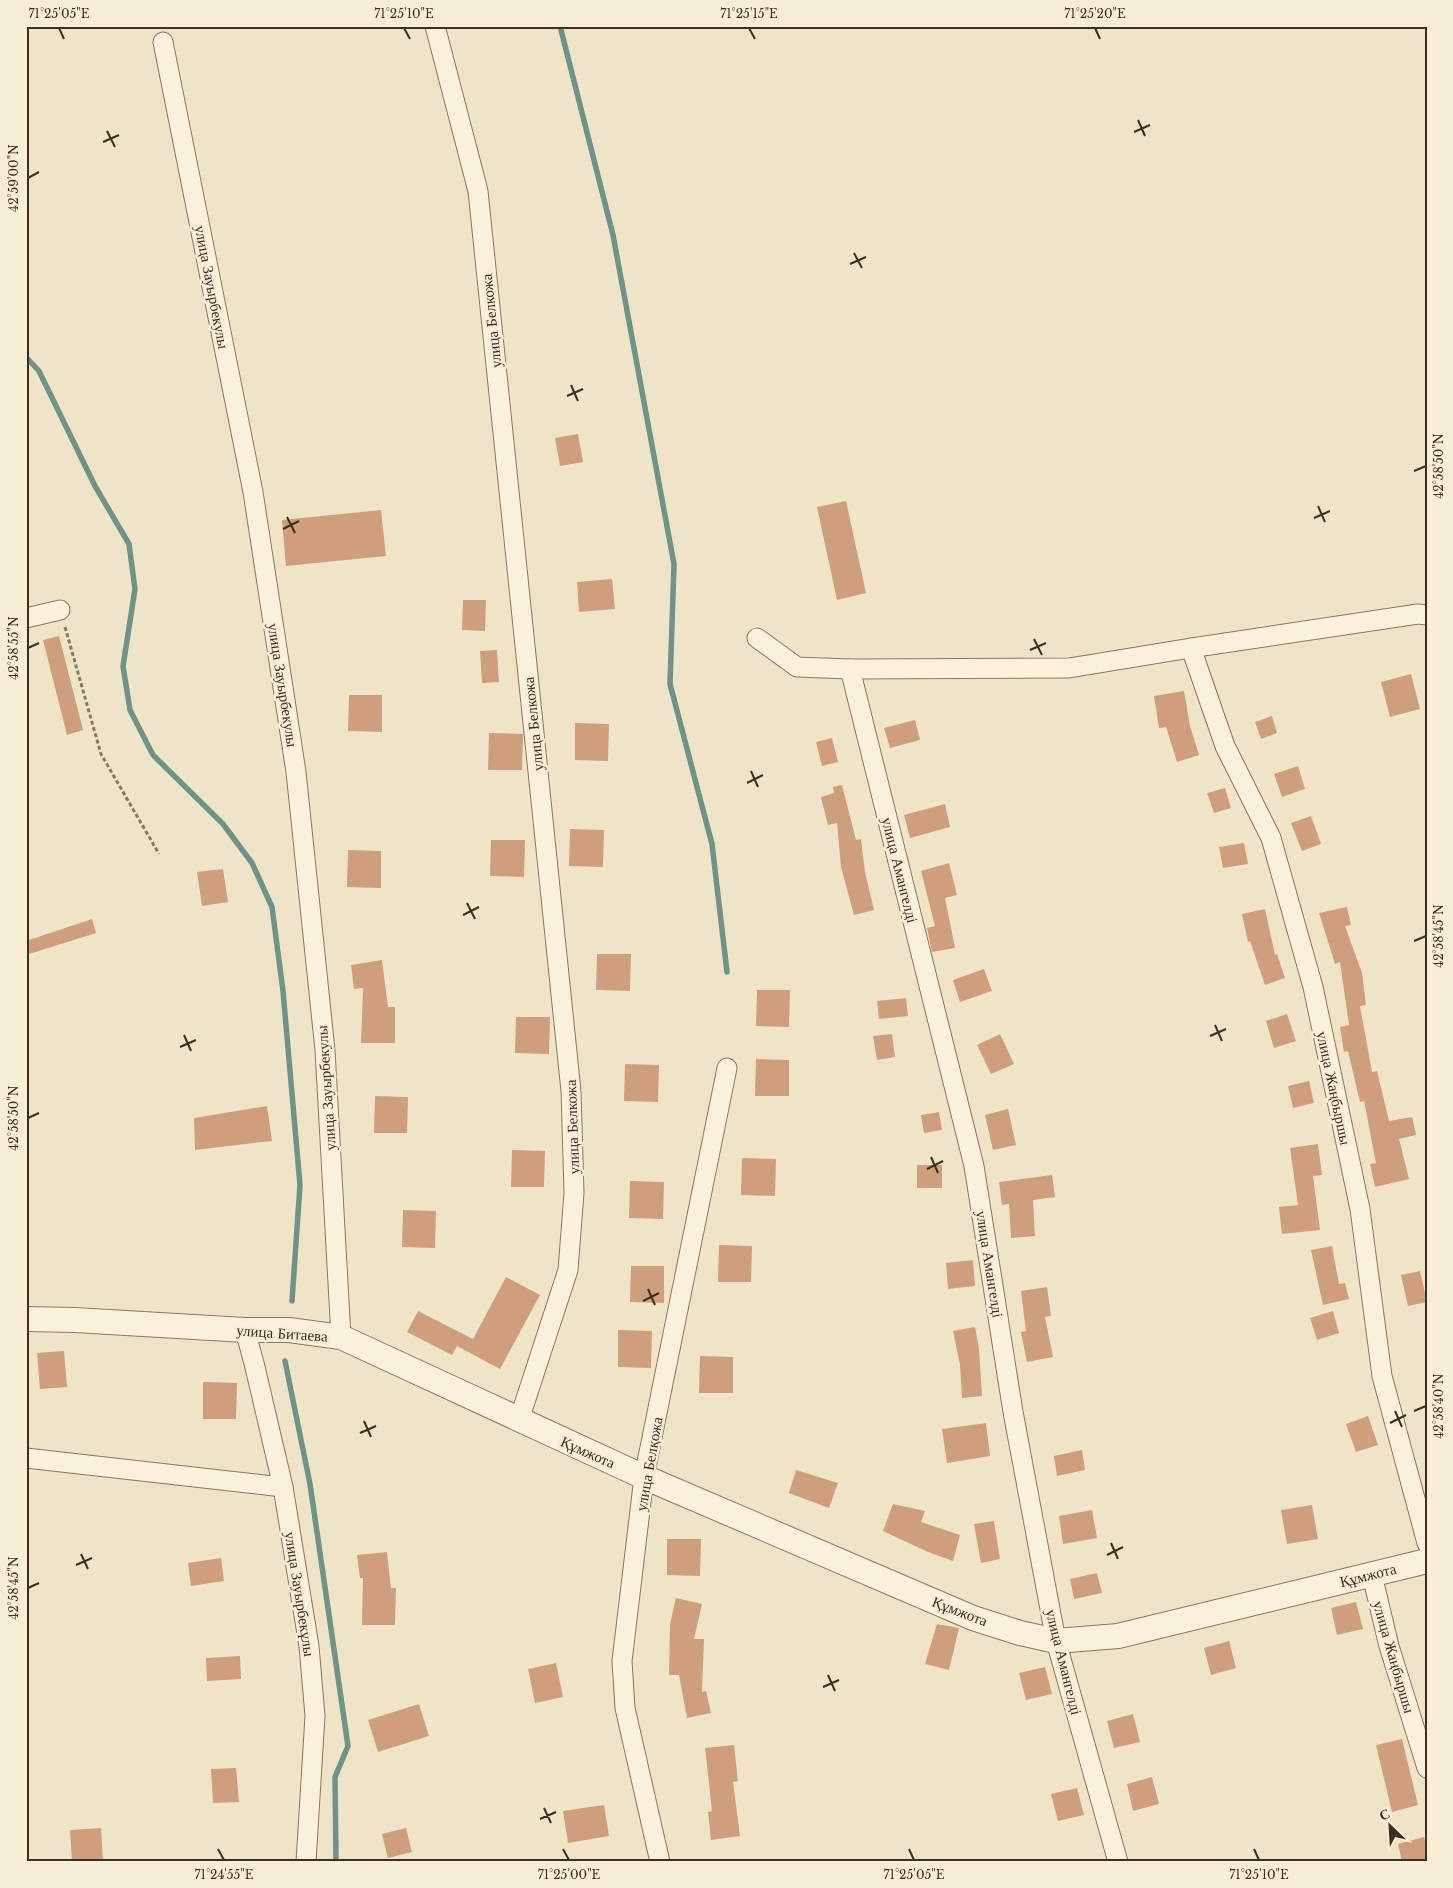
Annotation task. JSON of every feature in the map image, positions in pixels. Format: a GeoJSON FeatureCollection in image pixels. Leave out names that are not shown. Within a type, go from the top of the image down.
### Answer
{"type":"FeatureCollection","features":[{"type":"Feature","properties":{"kind":"street","name":"улица Белкожа"},"geometry":{"type":"LineString","coordinates":[[435,26],[478,191],[571,1091],[574,1193],[568,1270],[519,1420]]}},
{"type":"Feature","properties":{"kind":"street","name":"улица Зауырбекулы"},"geometry":{"type":"LineString","coordinates":[[162,42],[254,492],[296,772],[325,1050],[341,1337]]}},
{"type":"Feature","properties":{"kind":"street"},"geometry":{"type":"LineString","coordinates":[[26,618],[60,610]]}},
{"type":"Feature","properties":{"kind":"street"},"geometry":{"type":"LineString","coordinates":[[757,638],[797,668],[1069,668],[1418,614],[1427,615]]}},
{"type":"Feature","properties":{"kind":"street","name":"улица Жаңбыршы"},"geometry":{"type":"LineString","coordinates":[[1191,648],[1225,746],[1271,838],[1313,987],[1360,1209],[1382,1376],[1427,1543]]}},
{"type":"Feature","properties":{"kind":"street","name":"улица Амангелді"},"geometry":{"type":"LineString","coordinates":[[850,669],[974,1166],[1013,1412],[1056,1642],[1118,1862]]}},
{"type":"Feature","properties":{"kind":"street","name":"улица Белқожа"},"geometry":{"type":"LineString","coordinates":[[660,1862],[625,1708],[622,1661],[644,1477],[727,1068]]}},
{"type":"Feature","properties":{"kind":"street","name":"улица Битаева"},"geometry":{"type":"LineString","coordinates":[[26,1319],[245,1330],[289,1330],[341,1337],[519,1420]]}},
{"type":"Feature","properties":{"kind":"street","name":"улица Зауырбекұлы"},"geometry":{"type":"LineString","coordinates":[[245,1330],[283,1487],[310,1646],[315,1716],[306,1862]]}},
{"type":"Feature","properties":{"kind":"street","name":"Құмжота"},"geometry":{"type":"LineString","coordinates":[[519,1420],[644,1477],[973,1618],[1056,1642],[1118,1636],[1427,1561]]}},
{"type":"Feature","properties":{"kind":"street"},"geometry":{"type":"LineString","coordinates":[[26,1458],[283,1487]]}},
{"type":"Feature","properties":{"kind":"street","name":"улица Жаңбыршы"},"geometry":{"type":"LineString","coordinates":[[1372,1575],[1389,1646],[1427,1768]]}},
{"type":"Feature","properties":{"kind":"path"},"geometry":{"type":"LineString","coordinates":[[60,610],[101,754],[158,854]]}},
{"type":"Feature","properties":{"kind":"building"},"geometry":{"type":"Polygon","coordinates":[[[578,434],[583,462],[560,466],[555,438],[578,434]]]}},
{"type":"Feature","properties":{"kind":"building"},"geometry":{"type":"Polygon","coordinates":[[[846,501],[866,593],[837,600],[817,507],[846,501]]]}},
{"type":"Feature","properties":{"kind":"building"},"geometry":{"type":"Polygon","coordinates":[[[381,510],[386,556],[286,566],[282,520],[381,510]]]}},
{"type":"Feature","properties":{"kind":"building"},"geometry":{"type":"Polygon","coordinates":[[[612,579],[615,609],[579,612],[577,582],[612,579]]]}},
{"type":"Feature","properties":{"kind":"building"},"geometry":{"type":"Polygon","coordinates":[[[463,600],[486,600],[485,631],[462,630],[463,600]]]}},
{"type":"Feature","properties":{"kind":"building"},"geometry":{"type":"Polygon","coordinates":[[[59,636],[83,730],[67,735],[43,640],[59,636]]]}},
{"type":"Feature","properties":{"kind":"building"},"geometry":{"type":"Polygon","coordinates":[[[497,650],[499,682],[482,683],[480,651],[497,650]]]}},
{"type":"Feature","properties":{"kind":"building"},"geometry":{"type":"Polygon","coordinates":[[[1411,674],[1420,709],[1390,717],[1381,682],[1411,674]]]}},
{"type":"Feature","properties":{"kind":"building"},"geometry":{"type":"Polygon","coordinates":[[[1184,691],[1190,726],[1199,755],[1177,762],[1166,727],[1159,728],[1154,696],[1184,691]]]}},
{"type":"Feature","properties":{"kind":"building"},"geometry":{"type":"Polygon","coordinates":[[[349,695],[382,695],[382,732],[348,731],[349,695]]]}},
{"type":"Feature","properties":{"kind":"building"},"geometry":{"type":"Polygon","coordinates":[[[1272,716],[1277,733],[1261,739],[1255,722],[1272,716]]]}},
{"type":"Feature","properties":{"kind":"building"},"geometry":{"type":"Polygon","coordinates":[[[915,720],[920,740],[890,748],[884,728],[915,720]]]}},
{"type":"Feature","properties":{"kind":"building"},"geometry":{"type":"Polygon","coordinates":[[[575,723],[609,724],[608,761],[575,760],[575,723]]]}},
{"type":"Feature","properties":{"kind":"building"},"geometry":{"type":"Polygon","coordinates":[[[489,733],[523,734],[522,770],[488,770],[489,733]]]}},
{"type":"Feature","properties":{"kind":"building"},"geometry":{"type":"Polygon","coordinates":[[[832,738],[838,762],[822,766],[816,742],[832,738]]]}},
{"type":"Feature","properties":{"kind":"building"},"geometry":{"type":"Polygon","coordinates":[[[1298,766],[1305,789],[1282,797],[1274,774],[1298,766]]]}},
{"type":"Feature","properties":{"kind":"building"},"geometry":{"type":"Polygon","coordinates":[[[842,785],[856,840],[861,839],[865,872],[874,910],[854,915],[841,867],[837,823],[828,825],[821,797],[834,793],[833,787],[842,785]]]}},
{"type":"Feature","properties":{"kind":"building"},"geometry":{"type":"Polygon","coordinates":[[[1225,788],[1231,808],[1214,813],[1207,793],[1225,788]]]}},
{"type":"Feature","properties":{"kind":"building"},"geometry":{"type":"Polygon","coordinates":[[[945,804],[950,827],[910,838],[904,815],[945,804]]]}},
{"type":"Feature","properties":{"kind":"building"},"geometry":{"type":"Polygon","coordinates":[[[1311,816],[1321,844],[1302,851],[1291,823],[1311,816]]]}},
{"type":"Feature","properties":{"kind":"building"},"geometry":{"type":"Polygon","coordinates":[[[570,829],[604,830],[603,867],[569,866],[570,829]]]}},
{"type":"Feature","properties":{"kind":"building"},"geometry":{"type":"Polygon","coordinates":[[[491,840],[525,840],[524,877],[490,876],[491,840]]]}},
{"type":"Feature","properties":{"kind":"building"},"geometry":{"type":"Polygon","coordinates":[[[1244,843],[1248,864],[1223,868],[1219,847],[1244,843]]]}},
{"type":"Feature","properties":{"kind":"building"},"geometry":{"type":"Polygon","coordinates":[[[348,850],[381,851],[381,888],[347,887],[348,850]]]}},
{"type":"Feature","properties":{"kind":"building"},"geometry":{"type":"Polygon","coordinates":[[[949,863],[957,895],[945,898],[955,948],[932,952],[927,928],[935,926],[921,871],[949,863]]]}},
{"type":"Feature","properties":{"kind":"building"},"geometry":{"type":"Polygon","coordinates":[[[223,869],[228,902],[202,906],[197,872],[223,869]]]}},
{"type":"Feature","properties":{"kind":"building"},"geometry":{"type":"Polygon","coordinates":[[[1347,907],[1351,925],[1345,926],[1362,973],[1366,1005],[1360,1006],[1372,1072],[1377,1071],[1389,1121],[1412,1117],[1416,1135],[1399,1139],[1409,1179],[1375,1187],[1370,1164],[1376,1163],[1364,1101],[1360,1102],[1348,1051],[1344,1052],[1340,1027],[1349,1025],[1340,962],[1335,964],[1319,913],[1347,907]]]}},
{"type":"Feature","properties":{"kind":"building"},"geometry":{"type":"Polygon","coordinates":[[[1265,909],[1275,955],[1277,954],[1285,978],[1265,985],[1250,941],[1248,942],[1242,914],[1265,909]]]}},
{"type":"Feature","properties":{"kind":"building"},"geometry":{"type":"Polygon","coordinates":[[[92,919],[96,933],[26,955],[26,941],[92,919]]]}},
{"type":"Feature","properties":{"kind":"building"},"geometry":{"type":"Polygon","coordinates":[[[597,954],[631,954],[630,991],[596,990],[597,954]]]}},
{"type":"Feature","properties":{"kind":"building"},"geometry":{"type":"Polygon","coordinates":[[[382,960],[388,1007],[395,1007],[395,1043],[361,1043],[363,988],[354,989],[351,965],[382,960]]]}},
{"type":"Feature","properties":{"kind":"building"},"geometry":{"type":"Polygon","coordinates":[[[984,969],[992,991],[960,1002],[953,980],[984,969]]]}},
{"type":"Feature","properties":{"kind":"building"},"geometry":{"type":"Polygon","coordinates":[[[757,990],[790,990],[789,1027],[756,1026],[757,990]]]}},
{"type":"Feature","properties":{"kind":"building"},"geometry":{"type":"Polygon","coordinates":[[[906,998],[908,1016],[879,1019],[877,1001],[906,998]]]}},
{"type":"Feature","properties":{"kind":"building"},"geometry":{"type":"Polygon","coordinates":[[[1287,1014],[1296,1041],[1274,1048],[1266,1021],[1287,1014]]]}},
{"type":"Feature","properties":{"kind":"building"},"geometry":{"type":"Polygon","coordinates":[[[516,1017],[550,1017],[549,1054],[515,1053],[516,1017]]]}},
{"type":"Feature","properties":{"kind":"building"},"geometry":{"type":"Polygon","coordinates":[[[892,1034],[895,1057],[877,1060],[873,1036],[892,1034]]]}},
{"type":"Feature","properties":{"kind":"building"},"geometry":{"type":"Polygon","coordinates":[[[1000,1034],[1014,1064],[991,1074],[977,1045],[1000,1034]]]}},
{"type":"Feature","properties":{"kind":"building"},"geometry":{"type":"Polygon","coordinates":[[[756,1059],[789,1060],[789,1096],[755,1096],[756,1059]]]}},
{"type":"Feature","properties":{"kind":"building"},"geometry":{"type":"Polygon","coordinates":[[[625,1064],[659,1065],[658,1102],[624,1101],[625,1064]]]}},
{"type":"Feature","properties":{"kind":"building"},"geometry":{"type":"Polygon","coordinates":[[[1309,1081],[1314,1103],[1293,1108],[1288,1086],[1309,1081]]]}},
{"type":"Feature","properties":{"kind":"building"},"geometry":{"type":"Polygon","coordinates":[[[375,1096],[408,1097],[407,1133],[374,1133],[375,1096]]]}},
{"type":"Feature","properties":{"kind":"building"},"geometry":{"type":"Polygon","coordinates":[[[267,1106],[272,1141],[195,1150],[194,1118],[267,1106]]]}},
{"type":"Feature","properties":{"kind":"building"},"geometry":{"type":"Polygon","coordinates":[[[1008,1109],[1016,1145],[993,1150],[985,1115],[1008,1109]]]}},
{"type":"Feature","properties":{"kind":"building"},"geometry":{"type":"Polygon","coordinates":[[[939,1112],[942,1130],[924,1133],[921,1115],[939,1112]]]}},
{"type":"Feature","properties":{"kind":"building"},"geometry":{"type":"Polygon","coordinates":[[[1318,1144],[1322,1175],[1313,1176],[1320,1230],[1282,1234],[1279,1207],[1298,1205],[1290,1148],[1318,1144]]]}},
{"type":"Feature","properties":{"kind":"building"},"geometry":{"type":"Polygon","coordinates":[[[512,1150],[545,1151],[544,1187],[511,1187],[512,1150]]]}},
{"type":"Feature","properties":{"kind":"building"},"geometry":{"type":"Polygon","coordinates":[[[742,1158],[776,1159],[775,1196],[741,1195],[742,1158]]]}},
{"type":"Feature","properties":{"kind":"building"},"geometry":{"type":"Polygon","coordinates":[[[917,1165],[942,1165],[942,1188],[917,1188],[917,1165]]]}},
{"type":"Feature","properties":{"kind":"building"},"geometry":{"type":"Polygon","coordinates":[[[1052,1175],[1055,1197],[1033,1200],[1035,1236],[1011,1238],[1009,1204],[1002,1205],[999,1182],[1052,1175]]]}},
{"type":"Feature","properties":{"kind":"building"},"geometry":{"type":"Polygon","coordinates":[[[630,1181],[664,1182],[663,1219],[629,1218],[630,1181]]]}},
{"type":"Feature","properties":{"kind":"building"},"geometry":{"type":"Polygon","coordinates":[[[403,1210],[436,1211],[435,1248],[402,1247],[403,1210]]]}},
{"type":"Feature","properties":{"kind":"building"},"geometry":{"type":"Polygon","coordinates":[[[719,1245],[752,1246],[751,1282],[718,1282],[719,1245]]]}},
{"type":"Feature","properties":{"kind":"building"},"geometry":{"type":"Polygon","coordinates":[[[1332,1246],[1339,1284],[1345,1283],[1349,1299],[1323,1305],[1311,1250],[1332,1246]]]}},
{"type":"Feature","properties":{"kind":"building"},"geometry":{"type":"Polygon","coordinates":[[[973,1260],[975,1286],[948,1289],[946,1263],[973,1260]]]}},
{"type":"Feature","properties":{"kind":"building"},"geometry":{"type":"Polygon","coordinates":[[[631,1266],[664,1266],[664,1303],[630,1302],[631,1266]]]}},
{"type":"Feature","properties":{"kind":"building"},"geometry":{"type":"Polygon","coordinates":[[[1420,1271],[1427,1302],[1408,1306],[1401,1275],[1420,1271]]]}},
{"type":"Feature","properties":{"kind":"building"},"geometry":{"type":"Polygon","coordinates":[[[506,1277],[540,1295],[500,1369],[457,1346],[452,1355],[407,1332],[418,1311],[473,1339],[506,1277]]]}},
{"type":"Feature","properties":{"kind":"building"},"geometry":{"type":"Polygon","coordinates":[[[1047,1287],[1051,1316],[1045,1317],[1053,1357],[1027,1362],[1021,1332],[1026,1331],[1021,1291],[1047,1287]]]}},
{"type":"Feature","properties":{"kind":"building"},"geometry":{"type":"Polygon","coordinates":[[[1333,1311],[1339,1333],[1317,1340],[1310,1318],[1333,1311]]]}},
{"type":"Feature","properties":{"kind":"building"},"geometry":{"type":"Polygon","coordinates":[[[975,1327],[979,1349],[982,1396],[962,1398],[960,1365],[953,1331],[975,1327]]]}},
{"type":"Feature","properties":{"kind":"building"},"geometry":{"type":"Polygon","coordinates":[[[618,1330],[652,1331],[651,1368],[618,1367],[618,1330]]]}},
{"type":"Feature","properties":{"kind":"building"},"geometry":{"type":"Polygon","coordinates":[[[64,1351],[67,1387],[40,1389],[37,1353],[64,1351]]]}},
{"type":"Feature","properties":{"kind":"building"},"geometry":{"type":"Polygon","coordinates":[[[700,1356],[733,1357],[733,1393],[699,1393],[700,1356]]]}},
{"type":"Feature","properties":{"kind":"building"},"geometry":{"type":"Polygon","coordinates":[[[203,1382],[237,1383],[236,1419],[203,1419],[203,1382]]]}},
{"type":"Feature","properties":{"kind":"building"},"geometry":{"type":"Polygon","coordinates":[[[1368,1416],[1378,1445],[1356,1452],[1346,1424],[1368,1416]]]}},
{"type":"Feature","properties":{"kind":"building"},"geometry":{"type":"Polygon","coordinates":[[[986,1423],[990,1456],[947,1463],[942,1429],[986,1423]]]}},
{"type":"Feature","properties":{"kind":"building"},"geometry":{"type":"Polygon","coordinates":[[[1082,1450],[1085,1470],[1057,1476],[1054,1456],[1082,1450]]]}},
{"type":"Feature","properties":{"kind":"building"},"geometry":{"type":"Polygon","coordinates":[[[796,1470],[838,1483],[829,1508],[789,1493],[796,1470]]]}},
{"type":"Feature","properties":{"kind":"building"},"geometry":{"type":"Polygon","coordinates":[[[893,1504],[925,1511],[921,1522],[960,1535],[953,1561],[928,1552],[883,1531],[893,1504]]]}},
{"type":"Feature","properties":{"kind":"building"},"geometry":{"type":"Polygon","coordinates":[[[1312,1505],[1318,1539],[1287,1544],[1281,1510],[1312,1505]]]}},
{"type":"Feature","properties":{"kind":"building"},"geometry":{"type":"Polygon","coordinates":[[[1092,1510],[1097,1538],[1063,1544],[1059,1516],[1092,1510]]]}},
{"type":"Feature","properties":{"kind":"building"},"geometry":{"type":"Polygon","coordinates":[[[994,1521],[1000,1559],[981,1563],[974,1524],[994,1521]]]}},
{"type":"Feature","properties":{"kind":"building"},"geometry":{"type":"Polygon","coordinates":[[[667,1539],[701,1539],[700,1576],[667,1575],[667,1539]]]}},
{"type":"Feature","properties":{"kind":"building"},"geometry":{"type":"Polygon","coordinates":[[[387,1552],[391,1588],[396,1588],[395,1625],[362,1625],[363,1578],[360,1578],[357,1555],[387,1552]]]}},
{"type":"Feature","properties":{"kind":"building"},"geometry":{"type":"Polygon","coordinates":[[[221,1558],[224,1581],[191,1586],[188,1563],[221,1558]]]}},
{"type":"Feature","properties":{"kind":"building"},"geometry":{"type":"Polygon","coordinates":[[[1097,1573],[1102,1593],[1074,1599],[1070,1579],[1097,1573]]]}},
{"type":"Feature","properties":{"kind":"building"},"geometry":{"type":"Polygon","coordinates":[[[676,1598],[702,1604],[694,1639],[704,1639],[702,1692],[706,1691],[711,1713],[687,1718],[679,1675],[669,1675],[670,1624],[676,1598]]]}},
{"type":"Feature","properties":{"kind":"building"},"geometry":{"type":"Polygon","coordinates":[[[1356,1602],[1363,1629],[1337,1635],[1331,1608],[1356,1602]]]}},
{"type":"Feature","properties":{"kind":"building"},"geometry":{"type":"Polygon","coordinates":[[[937,1624],[959,1628],[949,1670],[925,1664],[937,1624]]]}},
{"type":"Feature","properties":{"kind":"building"},"geometry":{"type":"Polygon","coordinates":[[[1229,1641],[1236,1668],[1211,1675],[1204,1648],[1229,1641]]]}},
{"type":"Feature","properties":{"kind":"building"},"geometry":{"type":"Polygon","coordinates":[[[240,1656],[241,1679],[207,1681],[206,1658],[240,1656]]]}},
{"type":"Feature","properties":{"kind":"building"},"geometry":{"type":"Polygon","coordinates":[[[556,1663],[563,1697],[535,1703],[528,1669],[556,1663]]]}},
{"type":"Feature","properties":{"kind":"building"},"geometry":{"type":"Polygon","coordinates":[[[1045,1667],[1052,1694],[1026,1700],[1019,1673],[1045,1667]]]}},
{"type":"Feature","properties":{"kind":"building"},"geometry":{"type":"Polygon","coordinates":[[[419,1704],[429,1736],[378,1752],[368,1720],[419,1704]]]}},
{"type":"Feature","properties":{"kind":"building"},"geometry":{"type":"Polygon","coordinates":[[[1133,1714],[1140,1742],[1114,1748],[1107,1721],[1133,1714]]]}},
{"type":"Feature","properties":{"kind":"building"},"geometry":{"type":"Polygon","coordinates":[[[1402,1739],[1418,1805],[1392,1812],[1376,1745],[1402,1739]]]}},
{"type":"Feature","properties":{"kind":"building"},"geometry":{"type":"Polygon","coordinates":[[[734,1745],[738,1781],[733,1782],[740,1836],[711,1840],[708,1812],[712,1811],[705,1748],[734,1745]]]}},
{"type":"Feature","properties":{"kind":"building"},"geometry":{"type":"Polygon","coordinates":[[[236,1768],[239,1802],[213,1803],[211,1769],[236,1768]]]}},
{"type":"Feature","properties":{"kind":"building"},"geometry":{"type":"Polygon","coordinates":[[[1152,1777],[1159,1804],[1133,1811],[1127,1784],[1152,1777]]]}},
{"type":"Feature","properties":{"kind":"building"},"geometry":{"type":"Polygon","coordinates":[[[1077,1788],[1084,1815],[1058,1821],[1051,1794],[1077,1788]]]}},
{"type":"Feature","properties":{"kind":"building"},"geometry":{"type":"Polygon","coordinates":[[[604,1805],[609,1836],[568,1843],[563,1811],[604,1805]]]}},
{"type":"Feature","properties":{"kind":"building"},"geometry":{"type":"Polygon","coordinates":[[[101,1828],[103,1862],[72,1862],[70,1830],[101,1828]]]}},
{"type":"Feature","properties":{"kind":"building"},"geometry":{"type":"Polygon","coordinates":[[[406,1828],[412,1852],[388,1858],[382,1834],[406,1828]]]}},
{"type":"Feature","properties":{"kind":"building"},"geometry":{"type":"Polygon","coordinates":[[[1424,1837],[1427,1862],[1402,1862],[1398,1844],[1424,1837]]]}},
{"type":"Feature","properties":{"kind":"waterway"},"geometry":{"type":"LineString","coordinates":[[560,26],[613,235],[674,564],[670,684],[712,844],[727,972]]}},
{"type":"Feature","properties":{"kind":"waterway"},"geometry":{"type":"LineString","coordinates":[[26,357],[39,371],[95,486],[129,544],[135,589],[123,666],[130,710],[153,755],[223,824],[252,863],[272,907],[283,991],[300,1185],[292,1301]]}},
{"type":"Feature","properties":{"kind":"waterway"},"geometry":{"type":"LineString","coordinates":[[285,1361],[310,1484],[348,1746],[335,1777],[336,1862]]}}]}
